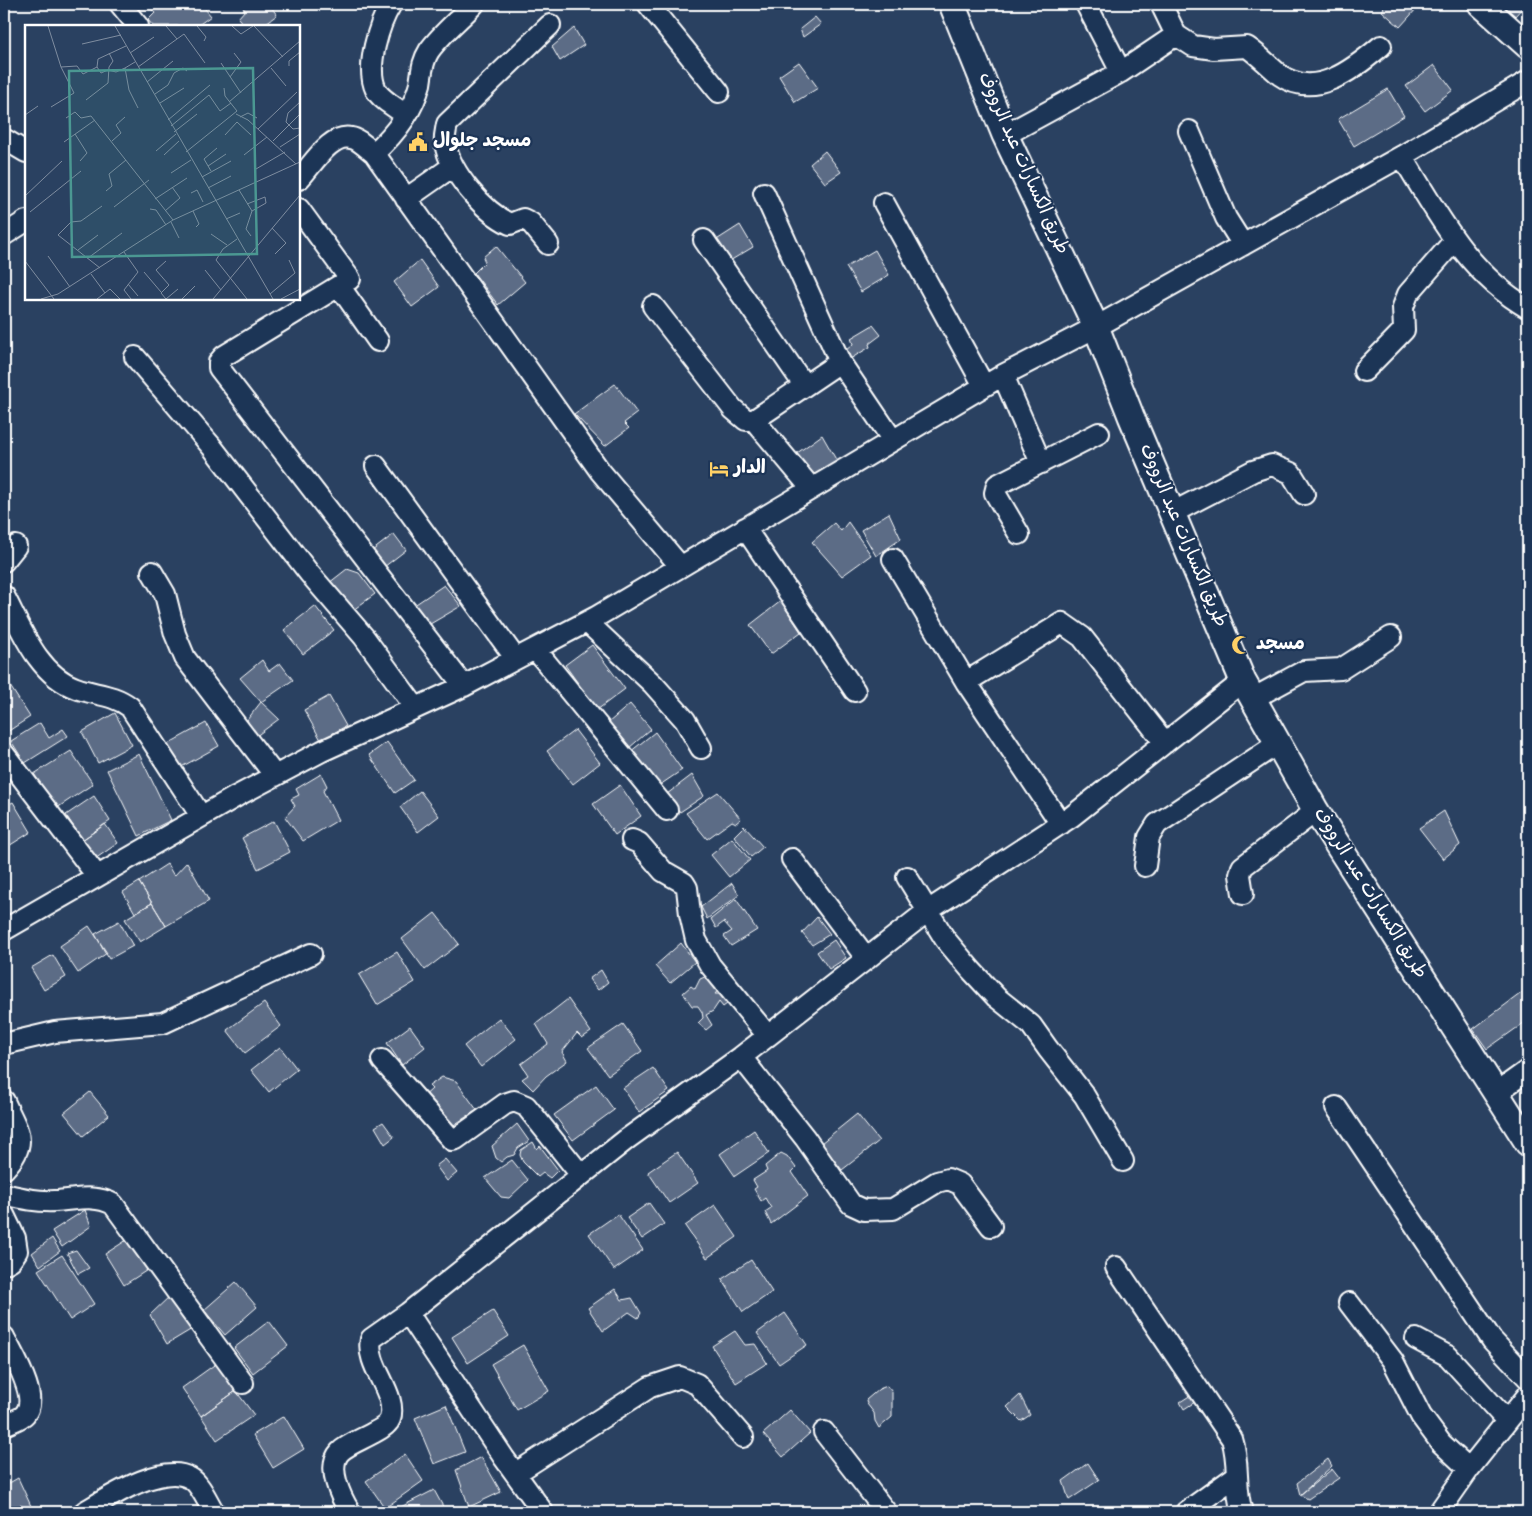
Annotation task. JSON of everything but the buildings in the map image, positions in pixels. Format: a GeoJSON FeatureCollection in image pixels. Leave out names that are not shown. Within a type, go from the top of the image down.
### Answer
{"type":"FeatureCollection","features":[{"type":"Feature","properties":{"kind":"main road","name":"طريق الكسارات عبد الرووف"},"geometry":{"type":"LineString","coordinates":[[952,4],[1005,135],[1096,327],[1172,513],[1248,690],[1316,811],[1528,1143]]}},
{"type":"Feature","properties":{"kind":"main road"},"geometry":{"type":"LineString","coordinates":[[1481,4],[1528,46]]}},
{"type":"Feature","properties":{"kind":"street"},"geometry":{"type":"LineString","coordinates":[[120,4],[137,25]]}},
{"type":"Feature","properties":{"kind":"street"},"geometry":{"type":"LineString","coordinates":[[391,4],[375,40],[374,75],[376,90],[406,115]]}},
{"type":"Feature","properties":{"kind":"street"},"geometry":{"type":"LineString","coordinates":[[374,153],[393,136],[406,115],[419,85],[422,65],[430,50],[474,4]]}},
{"type":"Feature","properties":{"kind":"street"},"geometry":{"type":"LineString","coordinates":[[648,4],[719,92]]}},
{"type":"Feature","properties":{"kind":"street"},"geometry":{"type":"LineString","coordinates":[[1086,4],[1121,72]]}},
{"type":"Feature","properties":{"kind":"street"},"geometry":{"type":"LineString","coordinates":[[1161,4],[1176,35],[1193,46],[1214,49],[1247,47],[1281,76],[1292,81],[1321,84],[1336,78],[1381,46]]}},
{"type":"Feature","properties":{"kind":"street"},"geometry":{"type":"LineString","coordinates":[[548,244],[531,223],[523,219],[510,224],[489,212],[453,166],[445,143],[447,124],[550,25]]}},
{"type":"Feature","properties":{"kind":"street"},"geometry":{"type":"LineString","coordinates":[[1005,135],[1121,72],[1176,35]]}},
{"type":"Feature","properties":{"kind":"street"},"geometry":{"type":"LineString","coordinates":[[4,930],[201,816],[275,776],[415,707],[464,686],[588,622],[892,439],[1003,375],[1096,327],[1402,156],[1528,81]]}},
{"type":"Feature","properties":{"kind":"street"},"geometry":{"type":"LineString","coordinates":[[1189,131],[1226,218],[1243,245]]}},
{"type":"Feature","properties":{"kind":"street"},"geometry":{"type":"LineString","coordinates":[[300,178],[333,142],[341,137],[353,138],[374,153],[600,471],[680,566]]}},
{"type":"Feature","properties":{"kind":"street"},"geometry":{"type":"LineString","coordinates":[[4,139],[25,151]]}},
{"type":"Feature","properties":{"kind":"street"},"geometry":{"type":"LineString","coordinates":[[1402,156],[1454,241],[1482,274],[1528,308]]}},
{"type":"Feature","properties":{"kind":"street"},"geometry":{"type":"LineString","coordinates":[[406,199],[453,166]]}},
{"type":"Feature","properties":{"kind":"street"},"geometry":{"type":"LineString","coordinates":[[764,193],[840,362],[892,439]]}},
{"type":"Feature","properties":{"kind":"street"},"geometry":{"type":"LineString","coordinates":[[884,203],[984,386]]}},
{"type":"Feature","properties":{"kind":"street"},"geometry":{"type":"LineString","coordinates":[[300,210],[350,280],[224,356],[219,362],[219,368],[464,686]]}},
{"type":"Feature","properties":{"kind":"street"},"geometry":{"type":"LineString","coordinates":[[4,235],[25,222]]}},
{"type":"Feature","properties":{"kind":"street"},"geometry":{"type":"LineString","coordinates":[[704,240],[804,385]]}},
{"type":"Feature","properties":{"kind":"street"},"geometry":{"type":"LineString","coordinates":[[1364,371],[1404,330],[1403,308],[1408,294],[1454,241]]}},
{"type":"Feature","properties":{"kind":"street"},"geometry":{"type":"LineString","coordinates":[[340,287],[378,341]]}},
{"type":"Feature","properties":{"kind":"street"},"geometry":{"type":"LineString","coordinates":[[653,306],[733,409],[746,420],[754,420],[840,362]]}},
{"type":"Feature","properties":{"kind":"street"},"geometry":{"type":"LineString","coordinates":[[135,357],[212,448],[309,573],[364,637],[415,707]]}},
{"type":"Feature","properties":{"kind":"street"},"geometry":{"type":"LineString","coordinates":[[1003,375],[1041,463]]}},
{"type":"Feature","properties":{"kind":"street"},"geometry":{"type":"LineString","coordinates":[[754,420],[811,488]]}},
{"type":"Feature","properties":{"kind":"street"},"geometry":{"type":"LineString","coordinates":[[1019,534],[995,493],[998,485],[1099,433]]}},
{"type":"Feature","properties":{"kind":"street"},"geometry":{"type":"LineString","coordinates":[[1172,513],[1253,471],[1272,465],[1291,473],[1304,494]]}},
{"type":"Feature","properties":{"kind":"street"},"geometry":{"type":"LineString","coordinates":[[376,466],[516,659]]}},
{"type":"Feature","properties":{"kind":"street"},"geometry":{"type":"LineString","coordinates":[[745,528],[855,691]]}},
{"type":"Feature","properties":{"kind":"street"},"geometry":{"type":"LineString","coordinates":[[893,559],[966,682],[1061,824]]}},
{"type":"Feature","properties":{"kind":"street"},"geometry":{"type":"LineString","coordinates":[[152,572],[165,594],[175,634],[185,658],[275,776]]}},
{"type":"Feature","properties":{"kind":"street"},"geometry":{"type":"LineString","coordinates":[[4,596],[34,651],[57,679],[76,688],[119,699],[130,707],[201,816]]}},
{"type":"Feature","properties":{"kind":"street"},"geometry":{"type":"LineString","coordinates":[[588,622],[653,684],[685,720],[701,748]]}},
{"type":"Feature","properties":{"kind":"street"},"geometry":{"type":"LineString","coordinates":[[966,682],[1062,623],[1082,636],[1165,743]]}},
{"type":"Feature","properties":{"kind":"street"},"geometry":{"type":"LineString","coordinates":[[350,1512],[343,1502],[334,1472],[334,1459],[341,1451],[380,1430],[390,1420],[391,1407],[373,1361],[370,1346],[371,1339],[408,1313],[627,1139],[741,1057],[929,910],[1061,824],[1165,743],[1248,690],[1304,671],[1341,669],[1391,637]]}},
{"type":"Feature","properties":{"kind":"street"},"geometry":{"type":"LineString","coordinates":[[535,649],[667,810]]}},
{"type":"Feature","properties":{"kind":"street"},"geometry":{"type":"LineString","coordinates":[[1146,866],[1149,837],[1157,824],[1277,744]]}},
{"type":"Feature","properties":{"kind":"street"},"geometry":{"type":"LineString","coordinates":[[4,754],[98,876]]}},
{"type":"Feature","properties":{"kind":"street"},"geometry":{"type":"LineString","coordinates":[[1244,894],[1240,875],[1242,867],[1316,811]]}},
{"type":"Feature","properties":{"kind":"street"},"geometry":{"type":"LineString","coordinates":[[632,840],[639,843],[669,876],[684,883],[687,888],[696,940],[710,964],[768,1036]]}},
{"type":"Feature","properties":{"kind":"street"},"geometry":{"type":"LineString","coordinates":[[792,859],[867,959]]}},
{"type":"Feature","properties":{"kind":"street"},"geometry":{"type":"LineString","coordinates":[[907,877],[929,910],[945,939],[996,997],[1031,1026],[1084,1095],[1123,1161]]}},
{"type":"Feature","properties":{"kind":"street"},"geometry":{"type":"LineString","coordinates":[[4,1044],[55,1032],[163,1024],[311,954]]}},
{"type":"Feature","properties":{"kind":"street"},"geometry":{"type":"LineString","coordinates":[[741,1057],[805,1138],[850,1204],[864,1210],[893,1209],[937,1182],[948,1179],[960,1184],[990,1226]]}},
{"type":"Feature","properties":{"kind":"street"},"geometry":{"type":"LineString","coordinates":[[382,1060],[452,1140],[456,1140],[505,1104],[514,1101],[526,1106],[581,1175]]}},
{"type":"Feature","properties":{"kind":"street"},"geometry":{"type":"LineString","coordinates":[[1496,1093],[1528,1070]]}},
{"type":"Feature","properties":{"kind":"street"},"geometry":{"type":"LineString","coordinates":[[4,1100],[18,1133],[20,1146],[16,1156],[4,1169]]}},
{"type":"Feature","properties":{"kind":"street"},"geometry":{"type":"LineString","coordinates":[[1336,1106],[1492,1340],[1528,1378]]}},
{"type":"Feature","properties":{"kind":"street"},"geometry":{"type":"LineString","coordinates":[[4,1194],[31,1200],[54,1201],[92,1197],[103,1198],[113,1204],[243,1383]]}},
{"type":"Feature","properties":{"kind":"street"},"geometry":{"type":"LineString","coordinates":[[4,1215],[16,1238],[17,1250],[11,1260],[4,1264]]}},
{"type":"Feature","properties":{"kind":"street"},"geometry":{"type":"LineString","coordinates":[[1116,1267],[1232,1439],[1237,1455],[1236,1496],[1242,1512]]}},
{"type":"Feature","properties":{"kind":"street"},"geometry":{"type":"LineString","coordinates":[[1349,1303],[1393,1361],[1421,1416],[1441,1443],[1469,1469]]}},
{"type":"Feature","properties":{"kind":"street"},"geometry":{"type":"LineString","coordinates":[[408,1313],[543,1512]]}},
{"type":"Feature","properties":{"kind":"street"},"geometry":{"type":"LineString","coordinates":[[4,1337],[27,1384],[30,1405],[25,1415],[4,1425]]}},
{"type":"Feature","properties":{"kind":"street"},"geometry":{"type":"LineString","coordinates":[[1416,1339],[1448,1356],[1507,1422]]}},
{"type":"Feature","properties":{"kind":"street"},"geometry":{"type":"LineString","coordinates":[[516,1473],[650,1387],[680,1377],[696,1384],[743,1437]]}},
{"type":"Feature","properties":{"kind":"street"},"geometry":{"type":"LineString","coordinates":[[1439,1512],[1469,1469],[1528,1395]]}},
{"type":"Feature","properties":{"kind":"street"},"geometry":{"type":"LineString","coordinates":[[824,1432],[886,1512]]}},
{"type":"Feature","properties":{"kind":"street"},"geometry":{"type":"LineString","coordinates":[[84,1512],[125,1487],[151,1477],[180,1474],[192,1479],[214,1512]]}},
{"type":"Feature","properties":{"kind":"street"},"geometry":{"type":"LineString","coordinates":[[1186,1512],[1236,1476]]}},
{"type":"Feature","properties":{"kind":"place","name":"مسجد جلوال"},"geometry":{"type":"Point","coordinates":[418,142]}},
{"type":"Feature","properties":{"kind":"place","name":"الدار"},"geometry":{"type":"Point","coordinates":[719,469]}},
{"type":"Feature","properties":{"kind":"place","name":"مسجد"},"geometry":{"type":"Point","coordinates":[1241,645]}}]}
